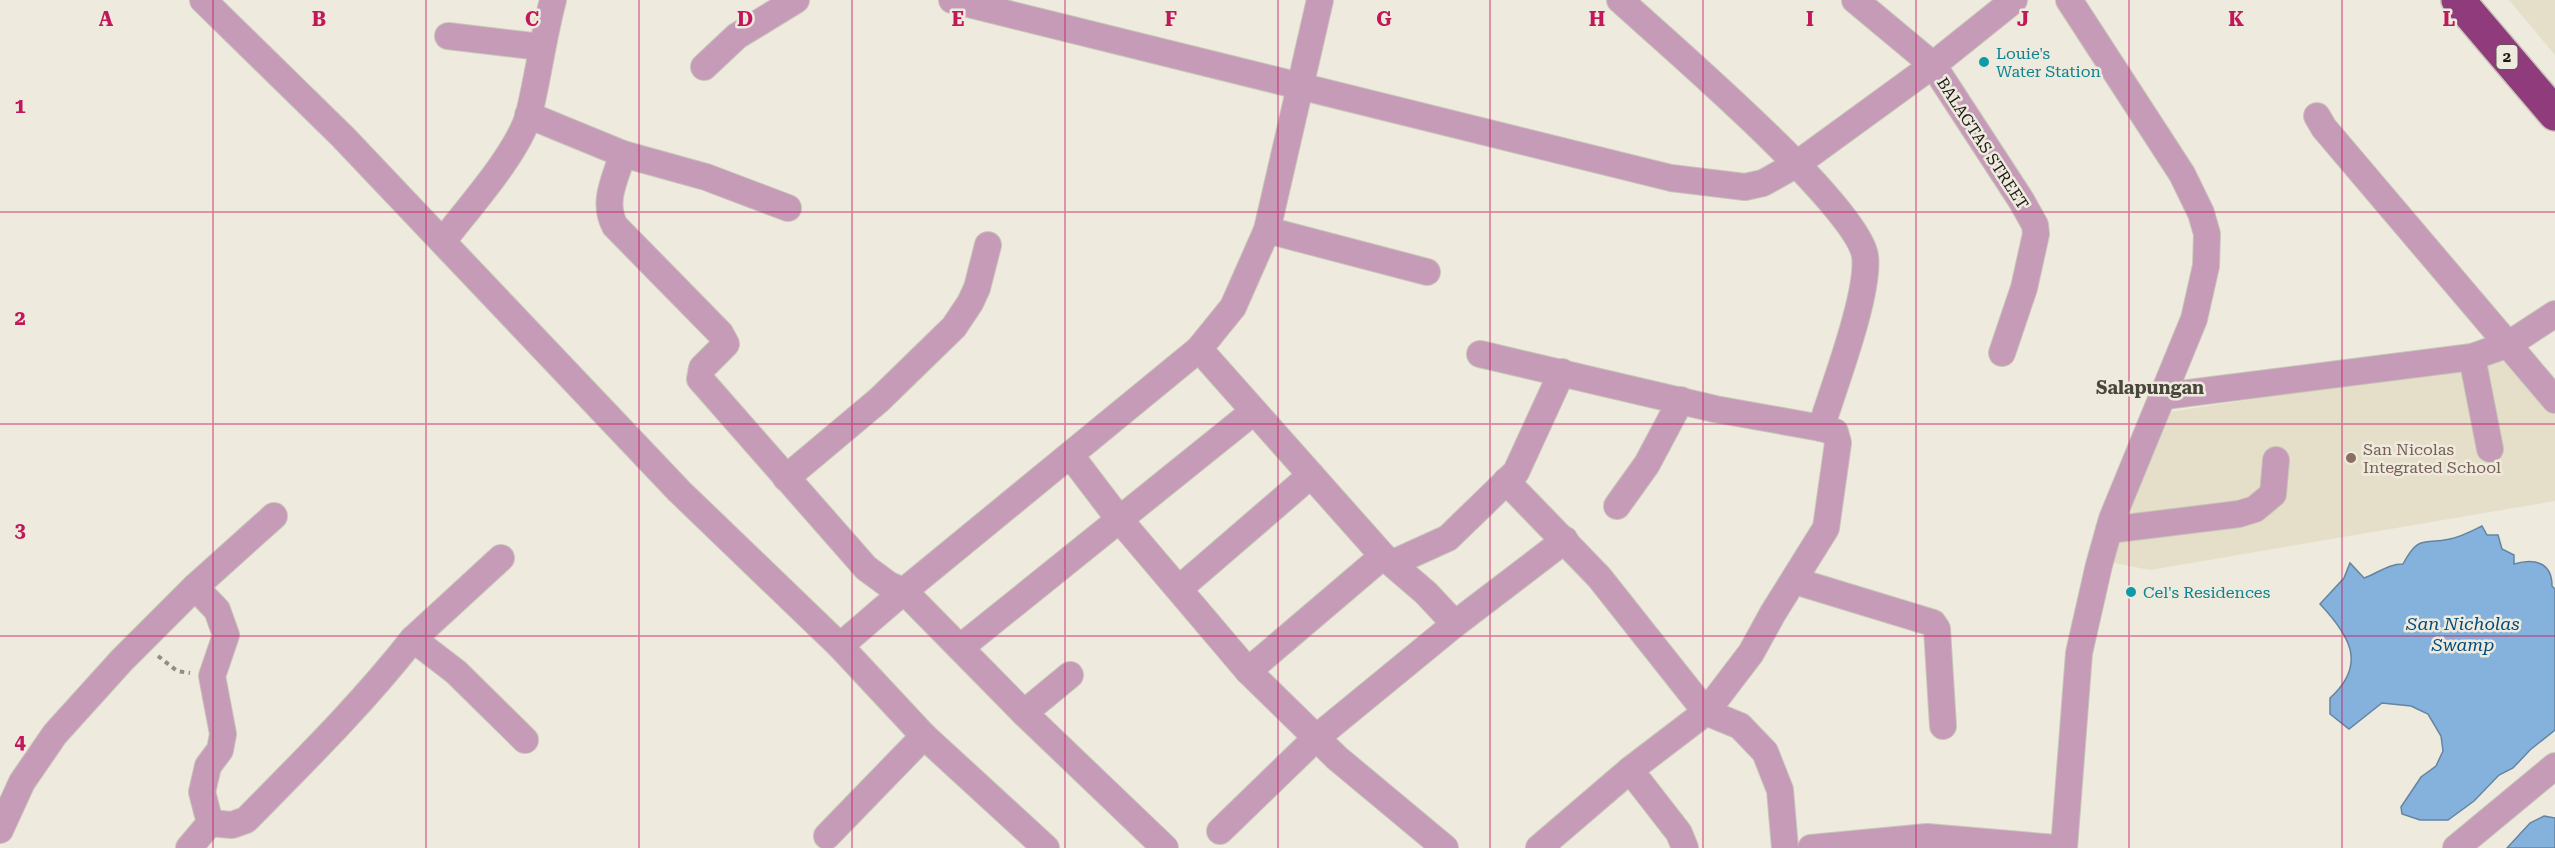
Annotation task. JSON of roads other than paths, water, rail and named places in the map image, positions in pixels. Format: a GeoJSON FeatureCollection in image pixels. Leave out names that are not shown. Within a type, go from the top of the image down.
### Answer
{"type":"FeatureCollection","features":[{"type":"Feature","properties":{"kind":"highway","name":"2"},"geometry":{"type":"LineString","coordinates":[[2458,0],[2555,114]]}},
{"type":"Feature","properties":{"kind":"street"},"geometry":{"type":"LineString","coordinates":[[202,0],[335,129],[679,491],[840,646],[924,736],[1046,848]]}},
{"type":"Feature","properties":{"kind":"street"},"geometry":{"type":"LineString","coordinates":[[443,241],[512,149],[528,115],[540,46],[553,0]]}},
{"type":"Feature","properties":{"kind":"street"},"geometry":{"type":"LineString","coordinates":[[704,67],[737,36],[796,0]]}},
{"type":"Feature","properties":{"kind":"street"},"geometry":{"type":"LineString","coordinates":[[952,0],[1671,178],[1745,187],[1763,183],[1797,164],[1933,65],[2014,0]]}},
{"type":"Feature","properties":{"kind":"street"},"geometry":{"type":"LineString","coordinates":[[840,646],[1199,349],[1233,307],[1267,230],[1320,0]]}},
{"type":"Feature","properties":{"kind":"street"},"geometry":{"type":"LineString","coordinates":[[1620,0],[1797,164],[1853,227],[1865,256],[1860,298],[1821,428]]}},
{"type":"Feature","properties":{"kind":"street","name":"BALAGTAS STREET"},"geometry":{"type":"LineString","coordinates":[[1855,0],[1933,65],[2035,225],[2036,234],[2024,288],[2002,353]]}},
{"type":"Feature","properties":{"kind":"street"},"geometry":{"type":"LineString","coordinates":[[2064,848],[2079,652],[2099,565],[2109,530],[2165,396],[2194,319],[2206,266],[2207,234],[2182,174],[2069,0]]}},
{"type":"Feature","properties":{"kind":"street"},"geometry":{"type":"LineString","coordinates":[[448,36],[540,46]]}},
{"type":"Feature","properties":{"kind":"street"},"geometry":{"type":"LineString","coordinates":[[528,115],[623,154],[706,177],[788,208]]}},
{"type":"Feature","properties":{"kind":"street"},"geometry":{"type":"LineString","coordinates":[[2317,116],[2324,128],[2510,344],[2555,400]]}},
{"type":"Feature","properties":{"kind":"street"},"geometry":{"type":"LineString","coordinates":[[623,154],[608,202],[608,213],[615,226],[720,333],[726,344],[702,368],[700,379],[866,568],[890,585],[904,591],[962,647],[1024,713],[1165,848]]}},
{"type":"Feature","properties":{"kind":"street"},"geometry":{"type":"LineString","coordinates":[[1267,230],[1427,272]]}},
{"type":"Feature","properties":{"kind":"street"},"geometry":{"type":"LineString","coordinates":[[786,478],[879,400],[954,327],[977,288],[988,245]]}},
{"type":"Feature","properties":{"kind":"street"},"geometry":{"type":"LineString","coordinates":[[2165,396],[2472,357],[2510,344],[2555,314]]}},
{"type":"Feature","properties":{"kind":"street"},"geometry":{"type":"LineString","coordinates":[[1199,349],[1253,412],[1388,560],[1455,624]]}},
{"type":"Feature","properties":{"kind":"street"},"geometry":{"type":"LineString","coordinates":[[1480,354],[1715,409],[1821,428],[1835,432],[1838,443],[1826,528],[1751,653],[1706,712],[1630,770],[1539,848]]}},
{"type":"Feature","properties":{"kind":"street"},"geometry":{"type":"LineString","coordinates":[[2472,357],[2490,449]]}},
{"type":"Feature","properties":{"kind":"street"},"geometry":{"type":"LineString","coordinates":[[1248,671],[1388,560],[1448,538],[1516,472],[1562,372]]}},
{"type":"Feature","properties":{"kind":"street"},"geometry":{"type":"LineString","coordinates":[[1617,506],[1647,464],[1681,400]]}},
{"type":"Feature","properties":{"kind":"street"},"geometry":{"type":"LineString","coordinates":[[962,647],[1253,412]]}},
{"type":"Feature","properties":{"kind":"street"},"geometry":{"type":"LineString","coordinates":[[1071,456],[1119,519],[1180,588],[1248,671],[1337,758],[1445,848]]}},
{"type":"Feature","properties":{"kind":"street"},"geometry":{"type":"LineString","coordinates":[[2109,530],[2239,514],[2254,509],[2267,501],[2272,494],[2276,460]]}},
{"type":"Feature","properties":{"kind":"street"},"geometry":{"type":"LineString","coordinates":[[1180,588],[1311,475]]}},
{"type":"Feature","properties":{"kind":"street"},"geometry":{"type":"LineString","coordinates":[[1506,481],[1599,577],[1706,712],[1740,726],[1765,752],[1780,790],[1785,848]]}},
{"type":"Feature","properties":{"kind":"street"},"geometry":{"type":"LineString","coordinates":[[0,830],[22,782],[55,734],[195,587],[274,516]]}},
{"type":"Feature","properties":{"kind":"street"},"geometry":{"type":"LineString","coordinates":[[1220,831],[1316,738],[1455,624],[1565,540]]}},
{"type":"Feature","properties":{"kind":"street"},"geometry":{"type":"LineString","coordinates":[[210,823],[232,825],[246,819],[330,736],[382,678],[412,639],[501,558]]}},
{"type":"Feature","properties":{"kind":"street"},"geometry":{"type":"LineString","coordinates":[[1797,575],[1805,584],[1933,623],[1937,629],[1943,726]]}},
{"type":"Feature","properties":{"kind":"street"},"geometry":{"type":"LineString","coordinates":[[195,587],[217,610],[226,635],[212,676],[223,734],[220,750],[208,766],[202,792],[210,823]]}},
{"type":"Feature","properties":{"kind":"street"},"geometry":{"type":"LineString","coordinates":[[412,639],[450,666],[525,740]]}},
{"type":"Feature","properties":{"kind":"street"},"geometry":{"type":"LineString","coordinates":[[1024,713],[1070,675]]}},
{"type":"Feature","properties":{"kind":"street"},"geometry":{"type":"LineString","coordinates":[[827,836],[924,736]]}},
{"type":"Feature","properties":{"kind":"street"},"geometry":{"type":"LineString","coordinates":[[2457,848],[2555,766]]}},
{"type":"Feature","properties":{"kind":"street"},"geometry":{"type":"LineString","coordinates":[[1630,770],[1679,834],[1685,848]]}},
{"type":"Feature","properties":{"kind":"street"},"geometry":{"type":"LineString","coordinates":[[189,848],[210,823]]}},
{"type":"Feature","properties":{"kind":"street"},"geometry":{"type":"LineString","coordinates":[[1811,848],[1927,837],[2056,848]]}},
{"type":"Feature","properties":{"kind":"water","name":"San Nicholas Swamp"},"geometry":{"type":"Polygon","coordinates":[[[2482,526],[2487,535],[2498,535],[2502,549],[2514,555],[2514,564],[2535,562],[2549,572],[2552,586],[2555,589],[2555,730],[2530,750],[2513,768],[2499,775],[2474,801],[2448,820],[2420,820],[2402,814],[2401,807],[2421,777],[2436,766],[2443,751],[2441,736],[2428,714],[2411,706],[2382,703],[2349,729],[2330,714],[2330,698],[2349,673],[2350,650],[2339,627],[2320,604],[2344,578],[2350,563],[2364,578],[2388,567],[2403,564],[2413,548],[2422,542],[2454,538],[2482,526]]]}},
{"type":"Feature","properties":{"kind":"water"},"geometry":{"type":"Polygon","coordinates":[[[2544,816],[2555,818],[2555,848],[2507,848],[2530,823],[2544,816]]]}},
{"type":"Feature","properties":{"kind":"place","name":"Louie's Water Station"},"geometry":{"type":"Point","coordinates":[1984,62]}},
{"type":"Feature","properties":{"kind":"place","name":"San Nicolas Integrated School"},"geometry":{"type":"Point","coordinates":[2351,458]}},
{"type":"Feature","properties":{"kind":"place","name":"Cel's Residences"},"geometry":{"type":"Point","coordinates":[2131,592]}},
{"type":"Feature","properties":{"kind":"district","name":"Salapungan"},"geometry":{"type":"Point","coordinates":[2150,388]}}]}
